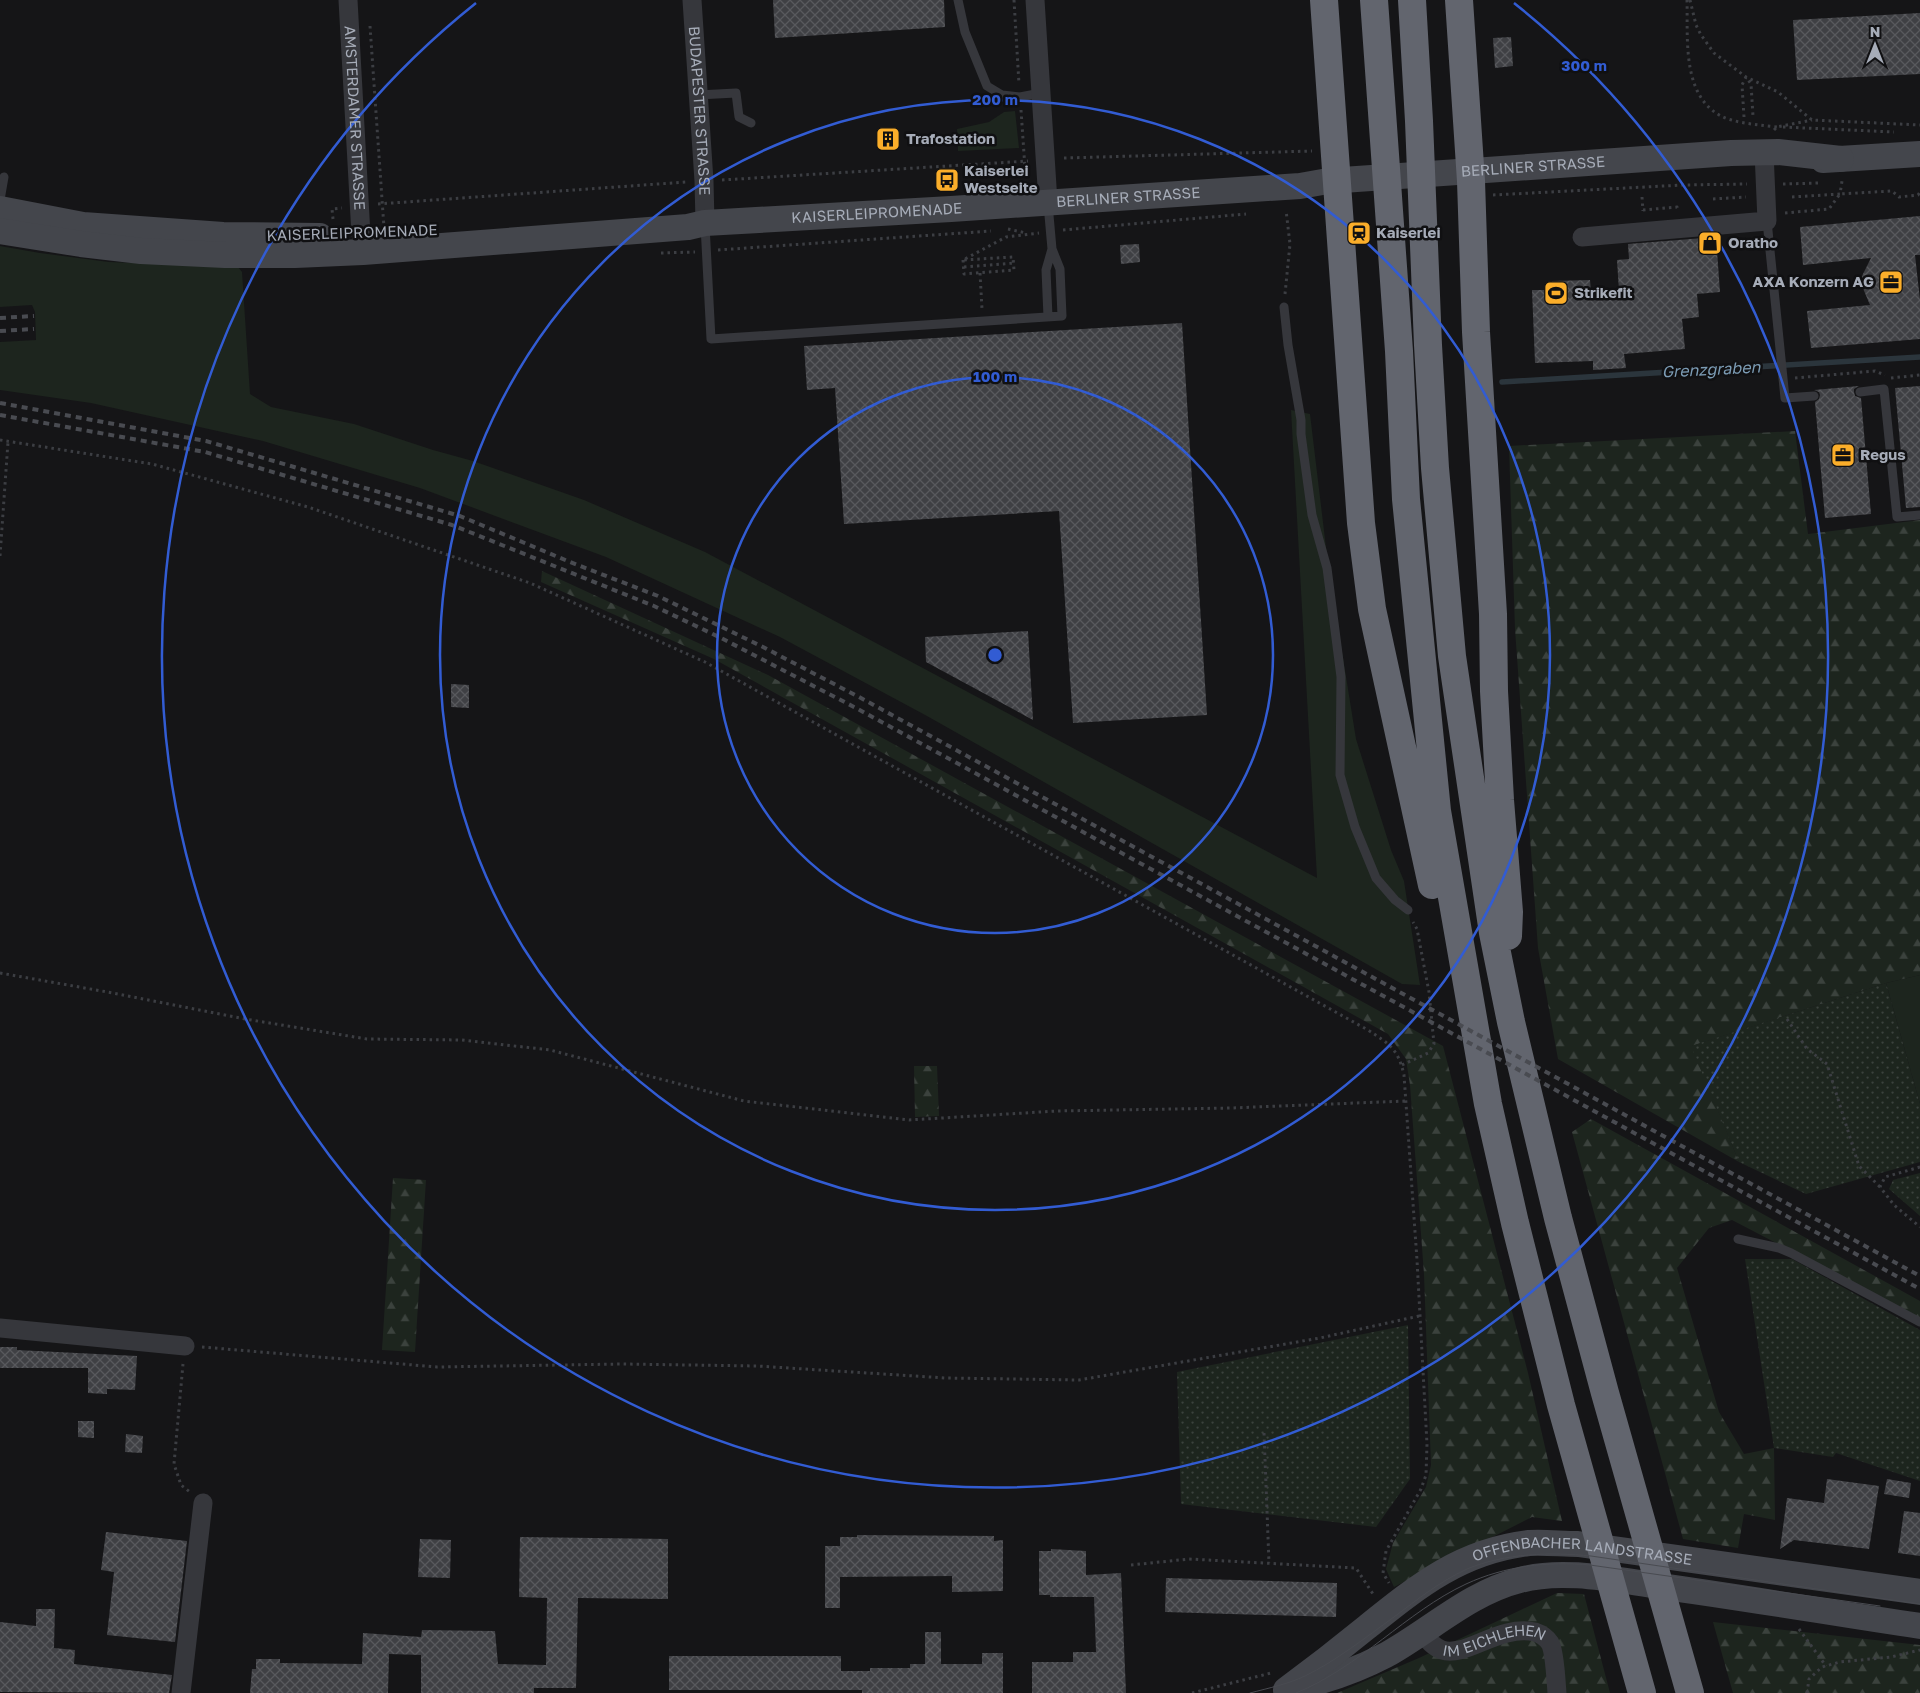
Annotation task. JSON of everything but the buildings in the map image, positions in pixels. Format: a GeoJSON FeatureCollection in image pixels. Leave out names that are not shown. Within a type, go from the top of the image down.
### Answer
{"type":"FeatureCollection","features":[{"type":"Feature","properties":{"kind":"highway"},"geometry":{"type":"LineString","coordinates":[[1324,0],[1361,523],[1372,609],[1433,890],[1472,1013]]}},
{"type":"Feature","properties":{"kind":"highway"},"geometry":{"type":"LineString","coordinates":[[1374,0],[1399,351],[1406,499],[1437,811],[1488,1104],[1517,1232],[1561,1405],[1642,1693]]}},
{"type":"Feature","properties":{"kind":"highway"},"geometry":{"type":"LineString","coordinates":[[1412,0],[1419,112],[1428,345],[1452,656],[1493,933],[1508,1008],[1561,1228],[1605,1393],[1690,1693]]}},
{"type":"Feature","properties":{"kind":"highway"},"geometry":{"type":"LineString","coordinates":[[1458,0],[1471,180],[1476,332],[1493,614],[1498,780],[1509,912],[1508,1008]]}},
{"type":"Feature","properties":{"kind":"main road","name":"BERLINER STRASSE"},"geometry":{"type":"LineString","coordinates":[[1048,202],[1298,198],[1348,179],[1765,166],[1837,170],[1920,154]]}},
{"type":"Feature","properties":{"kind":"main road","name":"KAISERLEIPROMENADE"},"geometry":{"type":"LineString","coordinates":[[0,209],[83,225],[222,236],[370,240],[664,217],[687,218],[705,222],[1048,202]]}},
{"type":"Feature","properties":{"kind":"main road","name":"KAISERLEIPROMENADE"},"geometry":{"type":"LineString","coordinates":[[0,231],[140,251],[224,255],[295,255],[370,240]]}},
{"type":"Feature","properties":{"kind":"main road","name":"OFFENBACHER LANDSTRASSE"},"geometry":{"type":"LineString","coordinates":[[1281,1691],[1333,1654],[1387,1609],[1446,1569],[1478,1555],[1513,1546],[1540,1543],[1578,1544],[1920,1592]]}},
{"type":"Feature","properties":{"kind":"main road","name":"OFFENBACHER LANDSTRASSE"},"geometry":{"type":"LineString","coordinates":[[1281,1691],[1323,1680],[1378,1658],[1476,1596],[1521,1579],[1578,1576],[1728,1595],[1803,1609],[1920,1626]]}},
{"type":"Feature","properties":{"kind":"street","name":"AMSTERDAMER STRASSE"},"geometry":{"type":"LineString","coordinates":[[348,0],[359,206],[370,240]]}},
{"type":"Feature","properties":{"kind":"street","name":"BUDAPESTER STRASSE"},"geometry":{"type":"LineString","coordinates":[[692,0],[705,222]]}},
{"type":"Feature","properties":{"kind":"street"},"geometry":{"type":"LineString","coordinates":[[1035,0],[1048,202]]}},
{"type":"Feature","properties":{"kind":"street"},"geometry":{"type":"LineString","coordinates":[[1582,237],[1767,218],[1765,166]]}},
{"type":"Feature","properties":{"kind":"street"},"geometry":{"type":"LineString","coordinates":[[0,1328],[185,1346]]}},
{"type":"Feature","properties":{"kind":"street"},"geometry":{"type":"LineString","coordinates":[[181,1693],[204,1503]]}},
{"type":"Feature","properties":{"kind":"street","name":"IM EICHLEHEN"},"geometry":{"type":"LineString","coordinates":[[1421,1632],[1435,1646],[1442,1650],[1450,1651],[1465,1648],[1508,1632],[1529,1631],[1539,1633],[1546,1637],[1551,1645],[1557,1693]]}},
{"type":"Feature","properties":{"kind":"lane"},"geometry":{"type":"LineString","coordinates":[[958,0],[965,32],[987,86],[1002,95],[1020,97],[1041,93]]}},
{"type":"Feature","properties":{"kind":"lane"},"geometry":{"type":"LineString","coordinates":[[698,95],[736,93],[739,117],[751,123]]}},
{"type":"Feature","properties":{"kind":"lane"},"geometry":{"type":"LineString","coordinates":[[0,200],[4,177]]}},
{"type":"Feature","properties":{"kind":"lane"},"geometry":{"type":"LineString","coordinates":[[705,222],[711,339],[1062,316],[1060,269],[1052,249],[1048,202]]}},
{"type":"Feature","properties":{"kind":"lane"},"geometry":{"type":"LineString","coordinates":[[1767,218],[1785,398],[1814,396]]}},
{"type":"Feature","properties":{"kind":"lane"},"geometry":{"type":"LineString","coordinates":[[1048,317],[1046,270],[1052,249]]}},
{"type":"Feature","properties":{"kind":"lane"},"geometry":{"type":"LineString","coordinates":[[1284,307],[1288,345],[1301,420],[1301,434],[1312,515],[1327,568],[1341,677],[1340,775],[1355,827],[1376,878],[1394,900],[1408,910]]}},
{"type":"Feature","properties":{"kind":"lane"},"geometry":{"type":"LineString","coordinates":[[1860,392],[1884,389],[1897,517],[1920,515]]}},
{"type":"Feature","properties":{"kind":"lane"},"geometry":{"type":"LineString","coordinates":[[1738,1239],[1779,1248],[1791,1253],[1920,1322]]}},
{"type":"Feature","properties":{"kind":"path"},"geometry":{"type":"LineString","coordinates":[[1014,0],[1026,179]]}},
{"type":"Feature","properties":{"kind":"path"},"geometry":{"type":"LineString","coordinates":[[1689,0],[1696,25],[1708,46],[1723,61],[1746,77],[1778,92],[1812,120]]}},
{"type":"Feature","properties":{"kind":"path"},"geometry":{"type":"LineString","coordinates":[[1689,0],[1690,69],[1692,81],[1700,98],[1710,109],[1726,118],[1752,125],[1904,132]]}},
{"type":"Feature","properties":{"kind":"path"},"geometry":{"type":"LineString","coordinates":[[370,26],[382,204],[370,240]]}},
{"type":"Feature","properties":{"kind":"path"},"geometry":{"type":"LineString","coordinates":[[1746,77],[1751,84],[1753,116]]}},
{"type":"Feature","properties":{"kind":"path"},"geometry":{"type":"LineString","coordinates":[[1744,117],[1742,85],[1746,77]]}},
{"type":"Feature","properties":{"kind":"path"},"geometry":{"type":"LineString","coordinates":[[1777,127],[1812,120],[1920,125]]}},
{"type":"Feature","properties":{"kind":"path"},"geometry":{"type":"LineString","coordinates":[[332,209],[704,181],[1024,161]]}},
{"type":"Feature","properties":{"kind":"path"},"geometry":{"type":"LineString","coordinates":[[1486,195],[1673,185],[1765,166],[1824,182]]}},
{"type":"Feature","properties":{"kind":"path"},"geometry":{"type":"LineString","coordinates":[[1767,218],[1829,209],[1840,194],[1842,181],[1837,170]]}},
{"type":"Feature","properties":{"kind":"path"},"geometry":{"type":"LineString","coordinates":[[1792,197],[1892,191],[1899,197],[1918,195],[1920,192]]}},
{"type":"Feature","properties":{"kind":"path"},"geometry":{"type":"LineString","coordinates":[[1642,197],[1644,216]]}},
{"type":"Feature","properties":{"kind":"path"},"geometry":{"type":"LineString","coordinates":[[1713,199],[1746,197]]}},
{"type":"Feature","properties":{"kind":"path"},"geometry":{"type":"LineString","coordinates":[[1276,211],[1286,210],[1298,198]]}},
{"type":"Feature","properties":{"kind":"path"},"geometry":{"type":"LineString","coordinates":[[1643,210],[1662,209]]}},
{"type":"Feature","properties":{"kind":"path"},"geometry":{"type":"LineString","coordinates":[[1284,307],[1290,244],[1286,210]]}},
{"type":"Feature","properties":{"kind":"path"},"geometry":{"type":"LineString","coordinates":[[1074,228],[1248,214]]}},
{"type":"Feature","properties":{"kind":"path"},"geometry":{"type":"LineString","coordinates":[[963,260],[1006,237],[1029,234]]}},
{"type":"Feature","properties":{"kind":"path"},"geometry":{"type":"LineString","coordinates":[[1013,257],[1014,270],[964,274],[963,260],[1013,257]]}},
{"type":"Feature","properties":{"kind":"path"},"geometry":{"type":"LineString","coordinates":[[964,267],[1014,263]]}},
{"type":"Feature","properties":{"kind":"path"},"geometry":{"type":"LineString","coordinates":[[980,272],[983,320]]}},
{"type":"Feature","properties":{"kind":"path"},"geometry":{"type":"LineString","coordinates":[[1782,376],[1875,371],[1890,378],[1920,375]]}},
{"type":"Feature","properties":{"kind":"path"},"geometry":{"type":"LineString","coordinates":[[0,440],[152,464],[308,507],[530,583],[705,662],[1368,1030],[1391,1046],[1402,1065],[1404,1075],[1419,1316],[1426,1475],[1421,1490],[1386,1551],[1383,1573],[1390,1586]]}},
{"type":"Feature","properties":{"kind":"path"},"geometry":{"type":"LineString","coordinates":[[0,556],[8,442]]}},
{"type":"Feature","properties":{"kind":"path"},"geometry":{"type":"LineString","coordinates":[[1402,1065],[1428,1053],[1434,1044],[1429,992],[1417,929],[1408,910]]}},
{"type":"Feature","properties":{"kind":"path"},"geometry":{"type":"LineString","coordinates":[[0,973],[245,1019],[367,1039],[462,1040],[550,1050],[744,1101],[909,1120],[1058,1111],[1232,1108],[1406,1101]]}},
{"type":"Feature","properties":{"kind":"path"},"geometry":{"type":"LineString","coordinates":[[1787,1019],[1807,1050],[1827,1064],[1859,1166],[1880,1187],[1894,1205],[1920,1227]]}},
{"type":"Feature","properties":{"kind":"path"},"geometry":{"type":"LineString","coordinates":[[1880,1187],[1885,1177],[1920,1167]]}},
{"type":"Feature","properties":{"kind":"path"},"geometry":{"type":"LineString","coordinates":[[204,1503],[181,1485],[174,1464],[185,1346],[437,1367],[623,1364],[757,1366],[946,1378],[1079,1380],[1320,1338],[1419,1316]]}},
{"type":"Feature","properties":{"kind":"path"},"geometry":{"type":"LineString","coordinates":[[1264,1433],[1269,1563]]}},
{"type":"Feature","properties":{"kind":"path"},"geometry":{"type":"LineString","coordinates":[[1131,1565],[1189,1559],[1356,1568],[1376,1597]]}},
{"type":"Feature","properties":{"kind":"path"},"geometry":{"type":"LineString","coordinates":[[1803,1609],[1799,1631],[1816,1650],[1826,1666]]}},
{"type":"Feature","properties":{"kind":"path"},"geometry":{"type":"LineString","coordinates":[[1807,1693],[1809,1679],[1822,1667],[1840,1662],[1891,1656],[1920,1650]]}},
{"type":"Feature","properties":{"kind":"green space"},"geometry":{"type":"Polygon","coordinates":[[[1015,111],[1019,148],[958,151],[957,129],[989,122],[1004,112],[1015,111]]]}},
{"type":"Feature","properties":{"kind":"green space"},"geometry":{"type":"Polygon","coordinates":[[[0,246],[109,262],[238,267],[242,272],[250,394],[271,407],[354,424],[473,461],[584,500],[705,552],[1317,878],[1291,410],[1310,414],[1328,564],[1356,739],[1391,850],[1404,881],[1420,985],[1402,984],[927,716],[780,637],[606,557],[420,488],[263,441],[91,403],[0,390],[0,342],[36,340],[35,312],[32,305],[0,307],[0,246]]]}},
{"type":"Feature","properties":{"kind":"green space"},"geometry":{"type":"Polygon","coordinates":[[[1795,431],[1808,534],[1920,520],[1920,975],[1886,983],[1692,1046],[1739,1162],[1558,1059],[1538,948],[1515,629],[1509,446],[1795,431]]]}},
{"type":"Feature","properties":{"kind":"green space"},"geometry":{"type":"Polygon","coordinates":[[[542,571],[768,675],[1443,1046],[1528,1373],[1562,1521],[1532,1517],[1394,1587],[1386,1569],[1393,1543],[1426,1487],[1431,1465],[1424,1274],[1410,1085],[1406,1059],[1388,1034],[714,659],[541,582],[542,571]]]}},
{"type":"Feature","properties":{"kind":"green space"},"geometry":{"type":"Polygon","coordinates":[[[1920,975],[1920,1104],[1886,983],[1920,975]]]}},
{"type":"Feature","properties":{"kind":"green space"},"geometry":{"type":"Polygon","coordinates":[[[1886,983],[1920,1104],[1920,1162],[1806,1194],[1739,1162],[1691,1046],[1886,983]]]}},
{"type":"Feature","properties":{"kind":"green space"},"geometry":{"type":"Polygon","coordinates":[[[914,1066],[937,1066],[939,1116],[915,1117],[914,1066]]]}},
{"type":"Feature","properties":{"kind":"green space"},"geometry":{"type":"Polygon","coordinates":[[[1591,1119],[1920,1301],[1920,1318],[1732,1220],[1709,1228],[1677,1268],[1719,1412],[1744,1454],[1774,1448],[1775,1520],[1744,1514],[1738,1548],[1683,1539],[1572,1132],[1591,1119]]]}},
{"type":"Feature","properties":{"kind":"green space"},"geometry":{"type":"Polygon","coordinates":[[[1920,1173],[1920,1216],[1889,1189],[1893,1180],[1920,1173]]]}},
{"type":"Feature","properties":{"kind":"green space"},"geometry":{"type":"Polygon","coordinates":[[[393,1178],[426,1180],[415,1352],[382,1350],[393,1178]]]}},
{"type":"Feature","properties":{"kind":"green space"},"geometry":{"type":"Polygon","coordinates":[[[1745,1259],[1792,1259],[1920,1330],[1920,1481],[1836,1453],[1833,1457],[1774,1448],[1745,1259]]]}},
{"type":"Feature","properties":{"kind":"green space"},"geometry":{"type":"Polygon","coordinates":[[[1408,1325],[1410,1479],[1376,1527],[1181,1504],[1177,1372],[1408,1325]]]}},
{"type":"Feature","properties":{"kind":"green space"},"geometry":{"type":"Polygon","coordinates":[[[1557,1593],[1584,1594],[1610,1693],[1337,1693],[1419,1658],[1557,1593]]]}},
{"type":"Feature","properties":{"kind":"green space"},"geometry":{"type":"Polygon","coordinates":[[[1713,1622],[1920,1645],[1920,1693],[1733,1693],[1713,1622]]]}},
{"type":"Feature","properties":{"kind":"waterway","name":"Grenzgraben"},"geometry":{"type":"LineString","coordinates":[[1502,382],[1920,357]]}},
{"type":"Feature","properties":{"kind":"tram line"},"geometry":{"type":"LineString","coordinates":[[1250,1693],[1278,1686],[1317,1670],[1447,1579],[1467,1569],[1512,1557],[1544,1554],[1591,1556],[1920,1604]]}},
{"type":"Feature","properties":{"kind":"tram line"},"geometry":{"type":"LineString","coordinates":[[1296,1693],[1341,1669],[1423,1609],[1444,1596],[1481,1578],[1527,1566],[1558,1564],[1590,1565],[1880,1606]]}},
{"type":"Feature","properties":{"kind":"railway"},"geometry":{"type":"LineString","coordinates":[[0,318],[34,316]]}},
{"type":"Feature","properties":{"kind":"railway"},"geometry":{"type":"LineString","coordinates":[[0,331],[34,329]]}},
{"type":"Feature","properties":{"kind":"railway"},"geometry":{"type":"LineString","coordinates":[[0,403],[206,441],[460,516],[658,596],[763,647],[859,697],[1920,1276]]}},
{"type":"Feature","properties":{"kind":"railway"},"geometry":{"type":"LineString","coordinates":[[0,415],[205,452],[452,525],[654,606],[721,638],[856,708],[1920,1289]]}},
{"type":"Feature","properties":{"kind":"place","name":"Trafostation"},"geometry":{"type":"Point","coordinates":[888,139]}},
{"type":"Feature","properties":{"kind":"place","name":"Kaiserlei Westseite"},"geometry":{"type":"Point","coordinates":[947,180]}},
{"type":"Feature","properties":{"kind":"place","name":"Kaiserlei"},"geometry":{"type":"Point","coordinates":[1359,233]}},
{"type":"Feature","properties":{"kind":"place","name":"Oratho"},"geometry":{"type":"Point","coordinates":[1710,243]}},
{"type":"Feature","properties":{"kind":"place","name":"AXA Konzern AG"},"geometry":{"type":"Point","coordinates":[1891,282]}},
{"type":"Feature","properties":{"kind":"place","name":"Strikefit"},"geometry":{"type":"Point","coordinates":[1556,293]}},
{"type":"Feature","properties":{"kind":"place","name":"Regus"},"geometry":{"type":"Point","coordinates":[1843,455]}}]}
